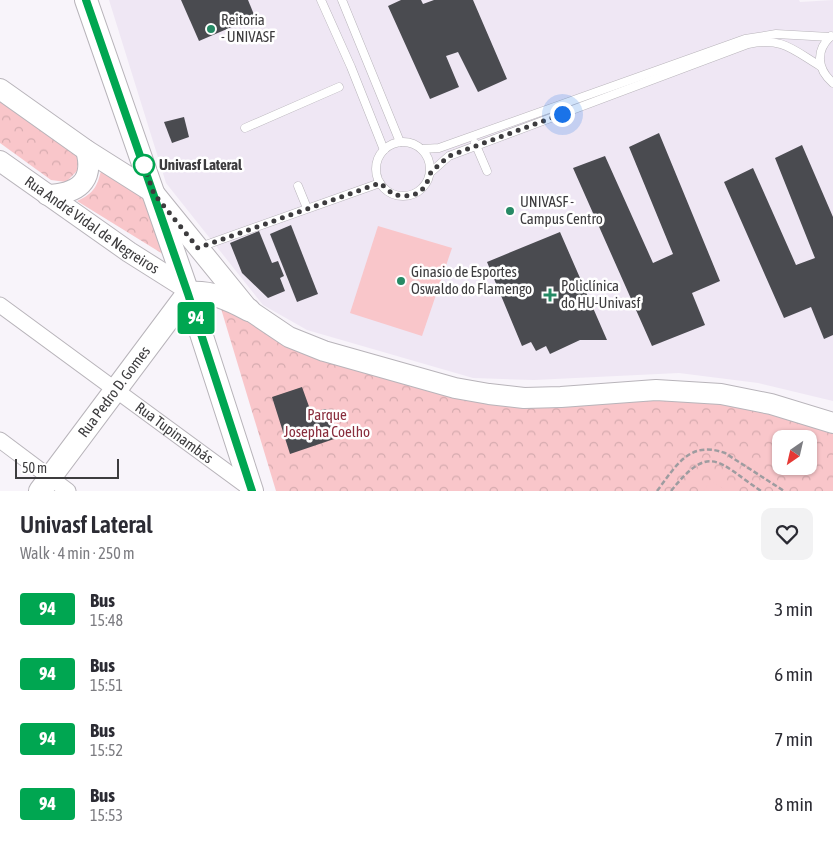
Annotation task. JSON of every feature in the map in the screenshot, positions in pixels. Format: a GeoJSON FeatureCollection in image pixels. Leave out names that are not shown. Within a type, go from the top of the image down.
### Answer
{"type":"FeatureCollection","features":[{"type":"Feature","properties":{"kind":"main road"},"geometry":{"type":"LineString","coordinates":[[84,3],[154,194],[252,490]]}},
{"type":"Feature","properties":{"kind":"main road"},"geometry":{"type":"LineString","coordinates":[[187,291],[207,292],[217,295],[248,310]]}},
{"type":"Feature","properties":{"kind":"main road","name":"Rua Pedro D. Gomes"},"geometry":{"type":"LineString","coordinates":[[45,484],[115,392],[187,291]]}},
{"type":"Feature","properties":{"kind":"street"},"geometry":{"type":"LineString","coordinates":[[0,89],[86,150],[154,194],[248,310],[289,337],[324,351],[454,388],[524,398],[656,390],[722,394],[771,404],[833,423]]}},
{"type":"Feature","properties":{"kind":"street"},"geometry":{"type":"LineString","coordinates":[[46,195],[70,192],[80,186],[90,164],[86,150]]}},
{"type":"Feature","properties":{"kind":"street","name":"Rua André Vidal de Negreiros"},"geometry":{"type":"LineString","coordinates":[[0,161],[46,195],[187,291]]}},
{"type":"Feature","properties":{"kind":"street","name":"Rua Tupinambás"},"geometry":{"type":"LineString","coordinates":[[0,306],[115,392],[252,490]]}},
{"type":"Feature","properties":{"kind":"street"},"geometry":{"type":"LineString","coordinates":[[0,440],[45,484],[68,491]]}},
{"type":"Feature","properties":{"kind":"lane"},"geometry":{"type":"LineString","coordinates":[[320,0],[351,67],[384,150]]}},
{"type":"Feature","properties":{"kind":"lane"},"geometry":{"type":"LineString","coordinates":[[342,0],[400,142]]}},
{"type":"Feature","properties":{"kind":"lane"},"geometry":{"type":"LineString","coordinates":[[820,66],[777,42],[748,44],[449,156],[431,172],[426,185],[420,192],[411,196],[394,195],[380,183],[376,166],[384,150],[400,142],[409,142],[422,149],[434,149],[745,39],[764,35],[832,36]]}},
{"type":"Feature","properties":{"kind":"lane"},"geometry":{"type":"LineString","coordinates":[[832,36],[820,50],[820,66],[825,76],[833,83]]}},
{"type":"Feature","properties":{"kind":"lane"},"geometry":{"type":"LineString","coordinates":[[245,128],[339,87]]}},
{"type":"Feature","properties":{"kind":"lane"},"geometry":{"type":"LineString","coordinates":[[472,136],[487,171]]}},
{"type":"Feature","properties":{"kind":"lane"},"geometry":{"type":"LineString","coordinates":[[422,149],[429,160],[431,172]]}},
{"type":"Feature","properties":{"kind":"lane"},"geometry":{"type":"LineString","coordinates":[[198,248],[380,183]]}},
{"type":"Feature","properties":{"kind":"lane"},"geometry":{"type":"LineString","coordinates":[[298,186],[307,208]]}},
{"type":"Feature","properties":{"kind":"path"},"geometry":{"type":"LineString","coordinates":[[657,491],[686,456],[693,451],[705,450],[725,453],[784,491]]}},
{"type":"Feature","properties":{"kind":"path"},"geometry":{"type":"LineString","coordinates":[[671,491],[696,464],[710,461],[723,465],[761,491]]}},
{"type":"Feature","properties":{"kind":"shaded area","name":"UNIVASF - Campus Centro"},"geometry":{"type":"Polygon","coordinates":[[[109,0],[799,0],[800,2],[833,0],[833,401],[758,383],[679,373],[534,380],[473,378],[307,330],[263,305],[166,183],[109,0]]]}},
{"type":"Feature","properties":{"kind":"green space"},"geometry":{"type":"Polygon","coordinates":[[[0,90],[79,157],[77,171],[66,182],[51,180],[0,143],[0,90]]]}},
{"type":"Feature","properties":{"kind":"green space"},"geometry":{"type":"Polygon","coordinates":[[[102,166],[148,197],[166,256],[77,201],[88,195],[95,188],[102,166]]]}},
{"type":"Feature","properties":{"kind":"green space","name":"Ginasio de Esportes Oswaldo do Flamengo"},"geometry":{"type":"Polygon","coordinates":[[[378,226],[452,248],[422,336],[350,313],[378,226]]]}},
{"type":"Feature","properties":{"kind":"green space","name":"Parque Josepha Coelho"},"geometry":{"type":"Polygon","coordinates":[[[219,302],[459,392],[665,393],[740,403],[833,430],[833,491],[276,491],[219,302]]]}},
{"type":"Feature","properties":{"kind":"green space"},"geometry":{"type":"Polygon","coordinates":[[[710,480],[727,491],[704,491],[710,480]]]}},
{"type":"Feature","properties":{"kind":"building","name":"Reitoria - UNIVASF"},"geometry":{"type":"Polygon","coordinates":[[[181,0],[248,0],[255,17],[199,41],[181,0]]]}},
{"type":"Feature","properties":{"kind":"building"},"geometry":{"type":"Polygon","coordinates":[[[401,0],[421,0],[423,4],[434,0],[473,0],[507,79],[478,92],[458,52],[446,56],[459,87],[430,99],[388,6],[401,0]]]}},
{"type":"Feature","properties":{"kind":"building"},"geometry":{"type":"Polygon","coordinates":[[[184,117],[189,137],[172,143],[164,122],[184,117]]]}},
{"type":"Feature","properties":{"kind":"building"},"geometry":{"type":"Polygon","coordinates":[[[659,133],[720,281],[692,293],[705,325],[652,346],[573,168],[605,156],[653,263],[673,254],[629,147],[659,133]]]}},
{"type":"Feature","properties":{"kind":"building"},"geometry":{"type":"Polygon","coordinates":[[[802,145],[833,217],[833,335],[824,339],[811,307],[784,318],[724,182],[753,168],[796,265],[815,258],[775,158],[802,145]]]}},
{"type":"Feature","properties":{"kind":"building"},"geometry":{"type":"Polygon","coordinates":[[[291,225],[318,294],[297,302],[270,234],[291,225]]]}},
{"type":"Feature","properties":{"kind":"building"},"geometry":{"type":"Polygon","coordinates":[[[259,231],[272,263],[278,261],[284,276],[280,278],[285,291],[268,298],[242,273],[230,243],[259,231]]]}},
{"type":"Feature","properties":{"kind":"building"},"geometry":{"type":"Polygon","coordinates":[[[560,232],[607,340],[580,340],[550,354],[546,346],[536,351],[531,342],[522,346],[487,262],[560,232]]]}},
{"type":"Feature","properties":{"kind":"building"},"geometry":{"type":"Polygon","coordinates":[[[302,387],[311,412],[326,409],[337,438],[290,454],[272,397],[302,387]]]}},
{"type":"Feature","properties":{"kind":"bus line","name":"94"},"geometry":{"type":"LineString","coordinates":[[86,0],[186,288],[252,491]]}},
{"type":"Feature","properties":{"kind":"place","name":"Reitoria - UNIVASF"},"geometry":{"type":"Point","coordinates":[211,29]}},
{"type":"Feature","properties":{"kind":"place","name":"Univasf Lateral"},"geometry":{"type":"Point","coordinates":[144,165]}},
{"type":"Feature","properties":{"kind":"place","name":"UNIVASF - Campus Centro"},"geometry":{"type":"Point","coordinates":[510,211]}},
{"type":"Feature","properties":{"kind":"place","name":"Ginasio de Esportes Oswaldo do Flamengo"},"geometry":{"type":"Point","coordinates":[401,281]}},
{"type":"Feature","properties":{"kind":"place","name":"Policlínica do HU-Univasf"},"geometry":{"type":"Point","coordinates":[550,295]}},
{"type":"Feature","properties":{"kind":"route"},"geometry":{"type":"LineString","coordinates":[[144,165],[141,157],[154,194],[198,248],[380,183],[394,195],[402,197],[411,196],[420,192],[426,185],[431,172],[449,156],[562,114]]}}]}
